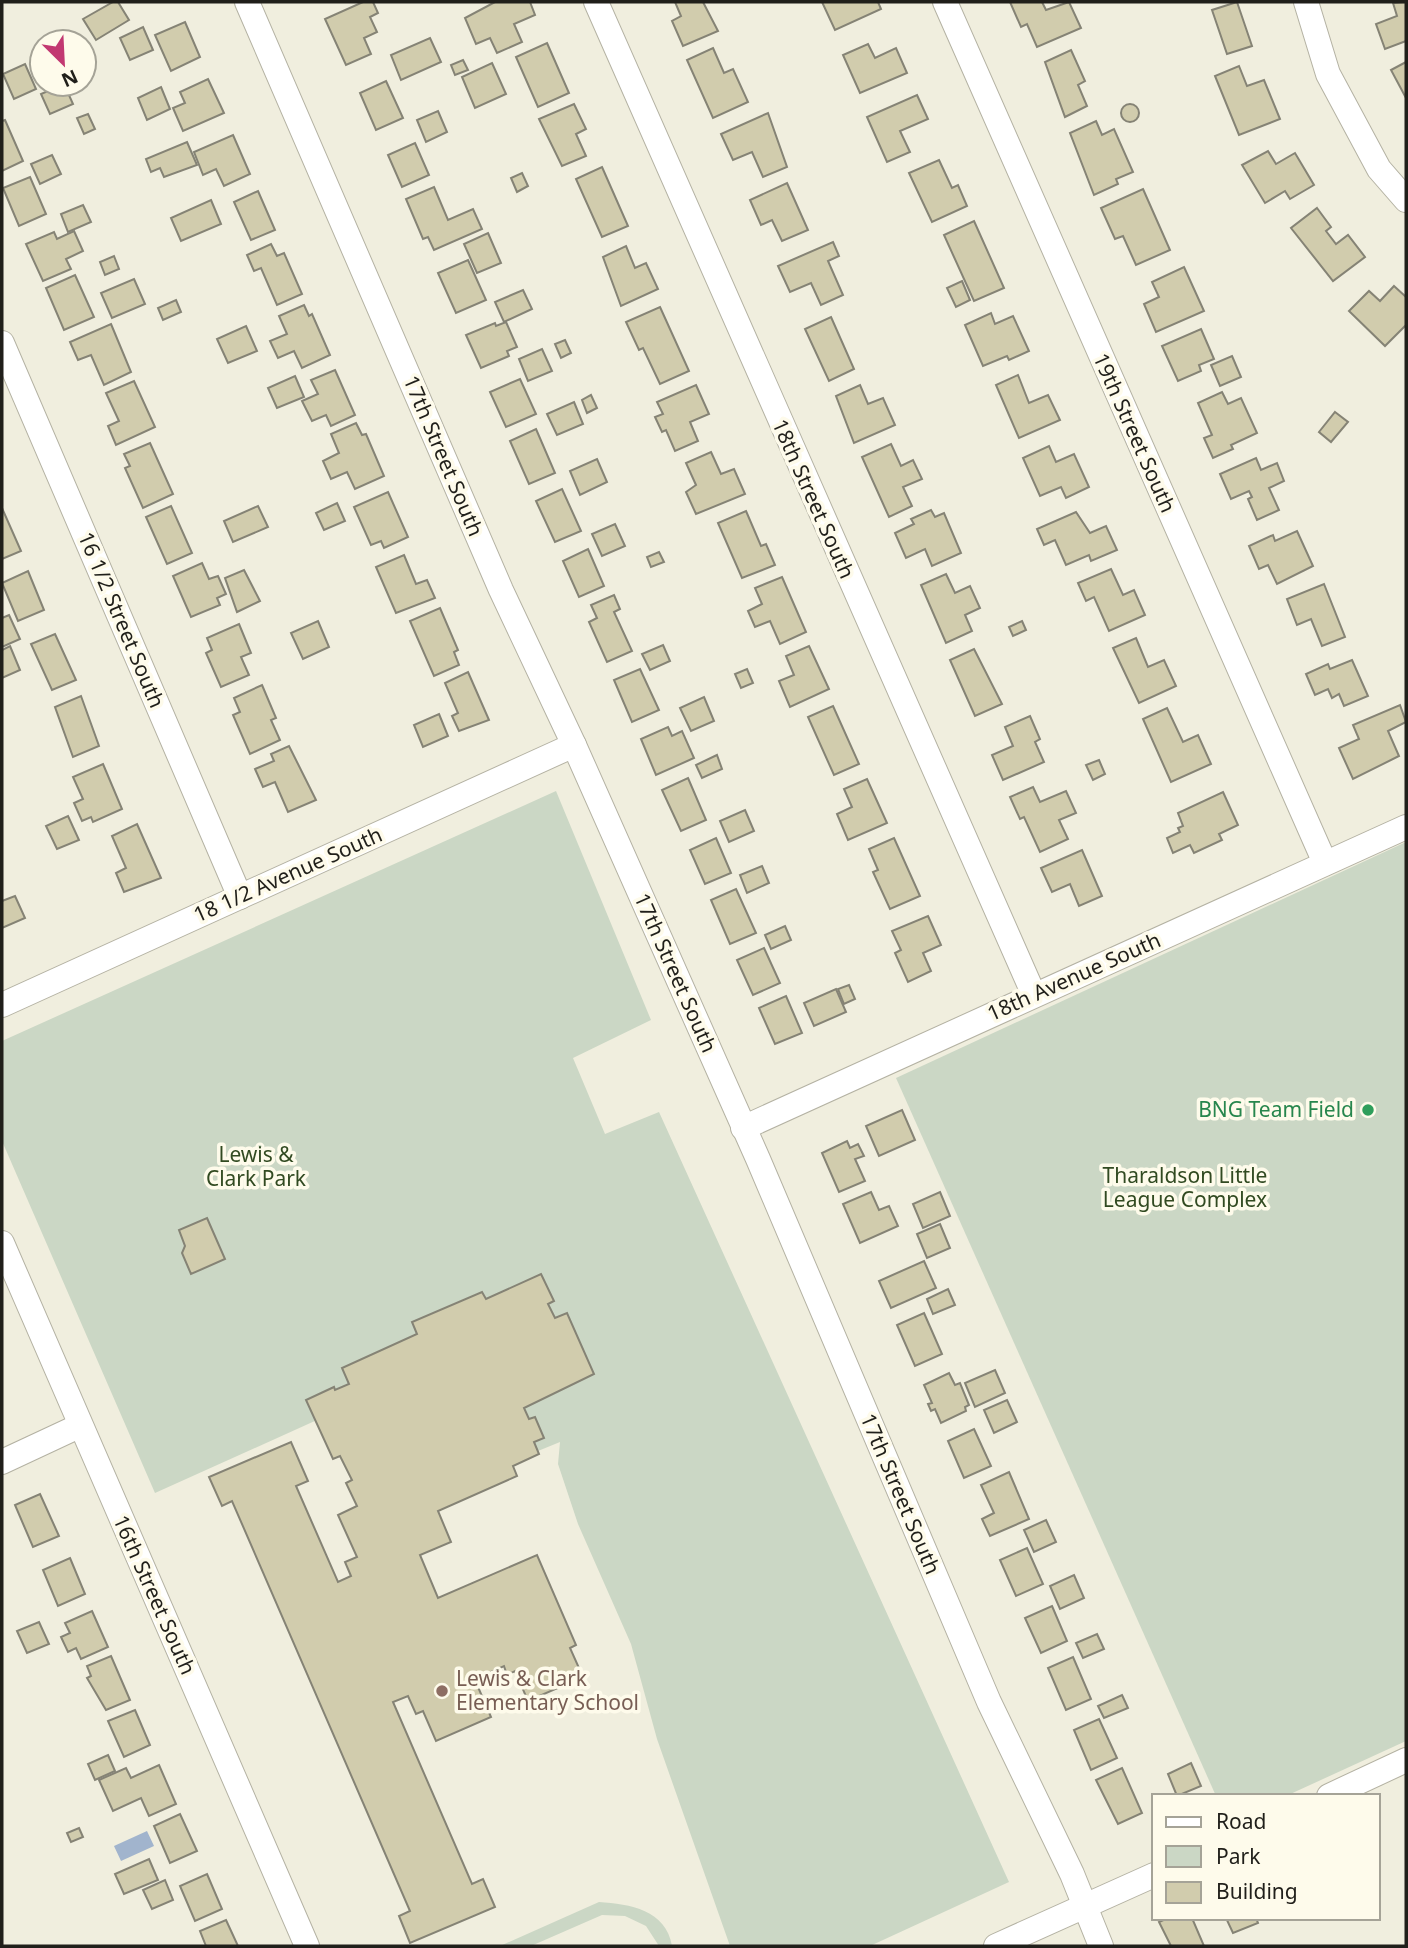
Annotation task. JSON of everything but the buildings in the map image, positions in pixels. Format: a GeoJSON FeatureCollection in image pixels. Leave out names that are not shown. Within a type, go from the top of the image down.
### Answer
{"type":"FeatureCollection","features":[{"type":"Feature","properties":{"kind":"street","name":"17th Street South"},"geometry":{"type":"LineString","coordinates":[[247,2],[495,577],[574,746],[743,1128],[989,1702],[1101,1946]]}},
{"type":"Feature","properties":{"kind":"street","name":"18th Street South"},"geometry":{"type":"LineString","coordinates":[[596,2],[1034,995]]}},
{"type":"Feature","properties":{"kind":"street","name":"19th Street South"},"geometry":{"type":"LineString","coordinates":[[945,2],[1325,863]]}},
{"type":"Feature","properties":{"kind":"street"},"geometry":{"type":"LineString","coordinates":[[1306,2],[1328,75],[1379,169],[1406,200]]}},
{"type":"Feature","properties":{"kind":"street","name":"16 1/2 Street South"},"geometry":{"type":"LineString","coordinates":[[2,343],[240,897]]}},
{"type":"Feature","properties":{"kind":"street","name":"18 1/2 Avenue South"},"geometry":{"type":"LineString","coordinates":[[2,1005],[574,746]]}},
{"type":"Feature","properties":{"kind":"street","name":"18th Avenue South"},"geometry":{"type":"LineString","coordinates":[[743,1128],[1406,827]]}},
{"type":"Feature","properties":{"kind":"street","name":"16th Street South"},"geometry":{"type":"LineString","coordinates":[[2,1243],[79,1426],[307,1946]]}},
{"type":"Feature","properties":{"kind":"street"},"geometry":{"type":"LineString","coordinates":[[2,1462],[79,1426]]}},
{"type":"Feature","properties":{"kind":"street"},"geometry":{"type":"LineString","coordinates":[[1333,1794],[1406,1760]]}},
{"type":"Feature","properties":{"kind":"street"},"geometry":{"type":"LineString","coordinates":[[996,1946],[1152,1876]]}},
{"type":"Feature","properties":{"kind":"green space","name":"Lewis & Clark Park"},"geometry":{"type":"Polygon","coordinates":[[[556,791],[651,1020],[573,1058],[605,1134],[659,1112],[1009,1882],[870,1946],[730,1946],[657,1739],[631,1644],[578,1524],[558,1464],[560,1442],[538,1451],[534,1442],[544,1437],[535,1417],[529,1419],[524,1408],[594,1374],[567,1313],[555,1318],[548,1304],[553,1301],[541,1274],[486,1299],[481,1292],[412,1322],[417,1334],[342,1368],[349,1384],[335,1390],[333,1387],[306,1400],[317,1420],[155,1493],[2,1141],[2,1041],[556,791]]]}},
{"type":"Feature","properties":{"kind":"green space","name":"Tharaldson Little League Complex"},"geometry":{"type":"Polygon","coordinates":[[[1406,842],[1406,1741],[1290,1794],[1215,1794],[896,1078],[1406,842]]]}},
{"type":"Feature","properties":{"kind":"green space"},"geometry":{"type":"Polygon","coordinates":[[[599,1902],[645,1911],[662,1924],[672,1946],[659,1946],[646,1926],[625,1916],[602,1915],[531,1946],[500,1946],[599,1902]]]}},
{"type":"Feature","properties":{"kind":"water"},"geometry":{"type":"Polygon","coordinates":[[[147,1831],[154,1846],[121,1861],[114,1846],[147,1831]]]}},
{"type":"Feature","properties":{"kind":"place","name":"BNG Team Field"},"geometry":{"type":"Point","coordinates":[1368,1110]}},
{"type":"Feature","properties":{"kind":"place","name":"Lewis & Clark Elementary School"},"geometry":{"type":"Point","coordinates":[442,1691]}}]}
